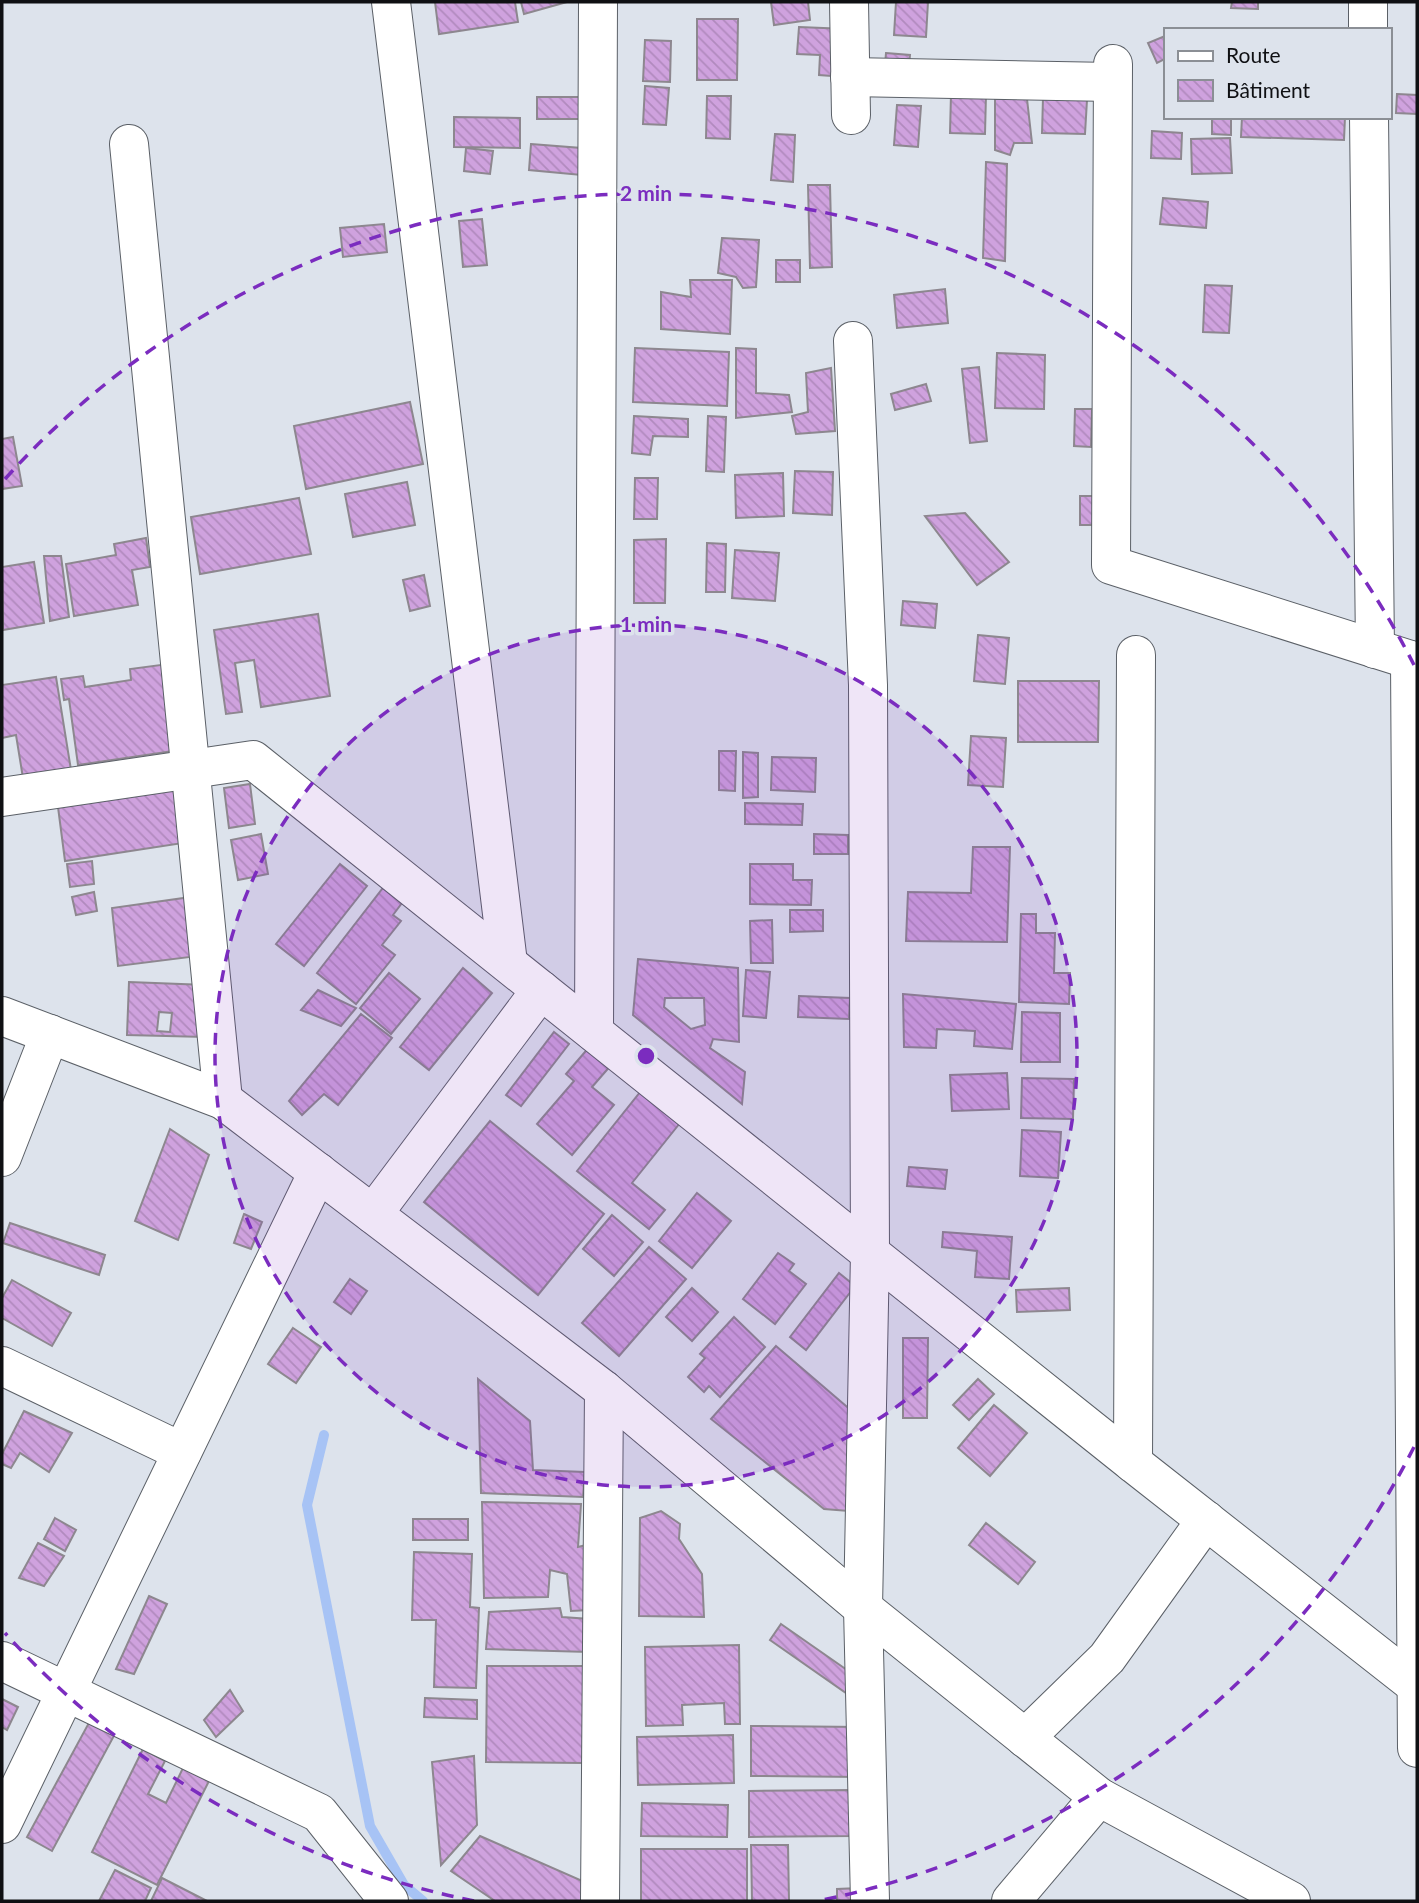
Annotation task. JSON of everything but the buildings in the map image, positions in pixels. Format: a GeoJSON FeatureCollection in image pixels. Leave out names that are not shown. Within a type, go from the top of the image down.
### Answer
{"type":"FeatureCollection","features":[{"type":"Feature","properties":{"kind":"street"},"geometry":{"type":"LineString","coordinates":[[391,2],[508,963]]}},
{"type":"Feature","properties":{"kind":"street"},"geometry":{"type":"LineString","coordinates":[[594,1032],[598,2]]}},
{"type":"Feature","properties":{"kind":"street"},"geometry":{"type":"LineString","coordinates":[[849,2],[851,115]]}},
{"type":"Feature","properties":{"kind":"street"},"geometry":{"type":"LineString","coordinates":[[1368,2],[1368,28]]}},
{"type":"Feature","properties":{"kind":"street"},"geometry":{"type":"LineString","coordinates":[[850,77],[1113,73],[1111,565],[1401,657]]}},
{"type":"Feature","properties":{"kind":"street"},"geometry":{"type":"LineString","coordinates":[[1369,119],[1401,657],[1417,1748]]}},
{"type":"Feature","properties":{"kind":"street"},"geometry":{"type":"LineString","coordinates":[[129,144],[223,1100]]}},
{"type":"Feature","properties":{"kind":"street"},"geometry":{"type":"LineString","coordinates":[[853,341],[868,685],[870,1253],[863,1608],[870,1901]]}},
{"type":"Feature","properties":{"kind":"street"},"geometry":{"type":"LineString","coordinates":[[1133,1463],[1136,655]]}},
{"type":"Feature","properties":{"kind":"street"},"geometry":{"type":"LineString","coordinates":[[2,797],[253,760],[1133,1463],[1417,1686]]}},
{"type":"Feature","properties":{"kind":"street"},"geometry":{"type":"LineString","coordinates":[[373,1214],[541,990]]}},
{"type":"Feature","properties":{"kind":"street"},"geometry":{"type":"LineString","coordinates":[[2,1016],[223,1100],[604,1390],[863,1608],[1100,1797],[1290,1901]]}},
{"type":"Feature","properties":{"kind":"street"},"geometry":{"type":"LineString","coordinates":[[2,1157],[50,1034]]}},
{"type":"Feature","properties":{"kind":"street"},"geometry":{"type":"LineString","coordinates":[[2,1824],[318,1172]]}},
{"type":"Feature","properties":{"kind":"street"},"geometry":{"type":"LineString","coordinates":[[2,1366],[182,1452]]}},
{"type":"Feature","properties":{"kind":"street"},"geometry":{"type":"LineString","coordinates":[[600,1901],[604,1390]]}},
{"type":"Feature","properties":{"kind":"street"},"geometry":{"type":"LineString","coordinates":[[1025,1738],[1107,1658],[1206,1520]]}},
{"type":"Feature","properties":{"kind":"street"},"geometry":{"type":"LineString","coordinates":[[2,1661],[320,1814],[389,1901]]}},
{"type":"Feature","properties":{"kind":"street"},"geometry":{"type":"LineString","coordinates":[[1011,1901],[1100,1797]]}},
{"type":"Feature","properties":{"kind":"waterway"},"geometry":{"type":"LineString","coordinates":[[324,1435],[307,1505],[370,1826],[404,1885],[423,1901]]}}]}
